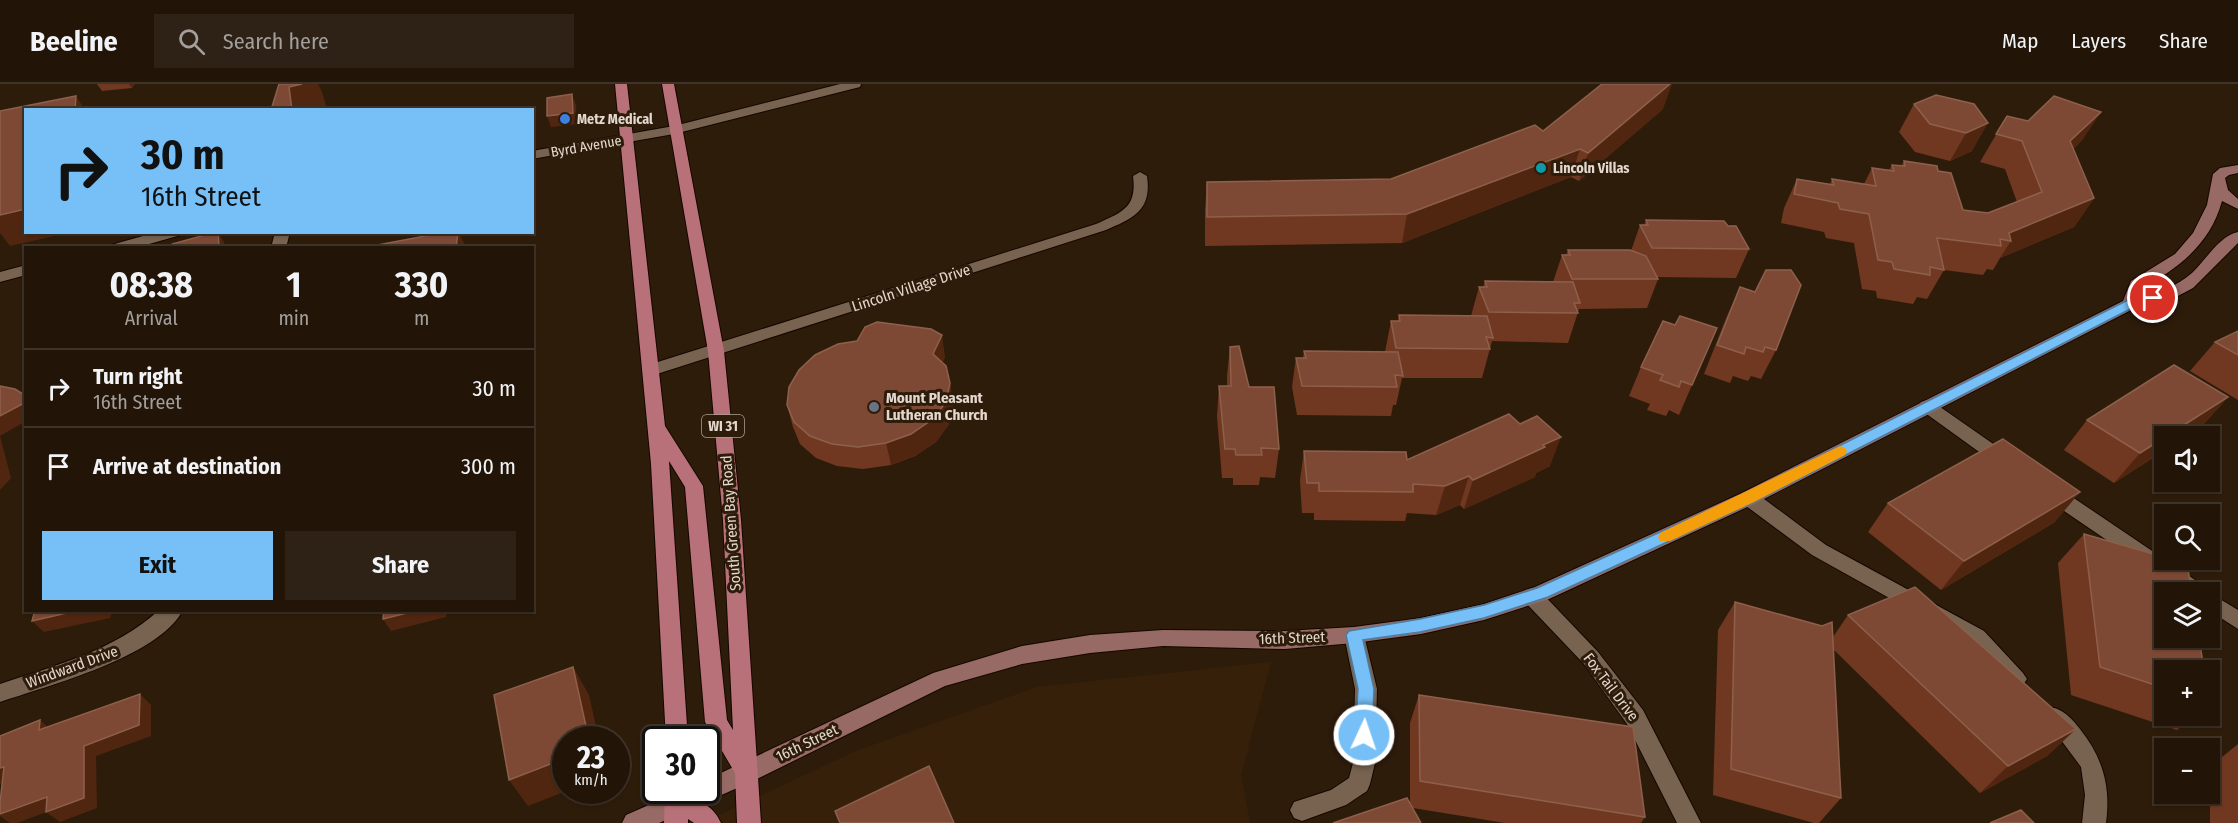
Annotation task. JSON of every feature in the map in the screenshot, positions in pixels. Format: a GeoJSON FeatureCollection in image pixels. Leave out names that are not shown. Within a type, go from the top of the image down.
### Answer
{"type":"FeatureCollection","features":[{"type":"Feature","properties":{"kind":"main road"},"geometry":{"type":"LineString","coordinates":[[621,84],[656,426],[676,726]]}},
{"type":"Feature","properties":{"kind":"main road","name":"South Green Bay Road"},"geometry":{"type":"LineString","coordinates":[[668,84],[674,130],[716,351],[732,520],[749,823]]}},
{"type":"Feature","properties":{"kind":"main road"},"geometry":{"type":"LineString","coordinates":[[656,426],[694,486],[716,722],[747,773]]}},
{"type":"Feature","properties":{"kind":"main road"},"geometry":{"type":"LineString","coordinates":[[676,806],[698,811],[709,823]]}},
{"type":"Feature","properties":{"kind":"street","name":"Byrd Avenue"},"geometry":{"type":"LineString","coordinates":[[534,155],[674,130],[855,84]]}},
{"type":"Feature","properties":{"kind":"street"},"geometry":{"type":"LineString","coordinates":[[2130,304],[2137,284],[2178,260],[2206,228],[2219,187],[2218,177],[2225,171],[2238,169]]}},
{"type":"Feature","properties":{"kind":"street","name":"Lincoln Village Drive"},"geometry":{"type":"LineString","coordinates":[[651,370],[1101,227],[1128,215],[1139,203],[1143,193],[1140,176]]}},
{"type":"Feature","properties":{"kind":"street"},"geometry":{"type":"LineString","coordinates":[[2219,187],[2238,205]]}},
{"type":"Feature","properties":{"kind":"street"},"geometry":{"type":"LineString","coordinates":[[124,246],[168,234]]}},
{"type":"Feature","properties":{"kind":"street","name":"16th Street"},"geometry":{"type":"LineString","coordinates":[[634,823],[747,773],[940,679],[1023,655],[1090,644],[1163,638],[1285,640],[1354,635],[1484,612],[1532,596],[1591,572],[1749,498],[2130,304],[2177,293],[2204,271],[2227,243],[2238,236]]}},
{"type":"Feature","properties":{"kind":"street"},"geometry":{"type":"LineString","coordinates":[[0,277],[24,271]]}},
{"type":"Feature","properties":{"kind":"street"},"geometry":{"type":"LineString","coordinates":[[1927,406],[2018,470]]}},
{"type":"Feature","properties":{"kind":"street"},"geometry":{"type":"LineString","coordinates":[[2036,483],[2182,582]]}},
{"type":"Feature","properties":{"kind":"street"},"geometry":{"type":"LineString","coordinates":[[1749,498],[1819,550],[1977,637],[2034,698],[2065,726],[2092,766],[2097,809],[2094,823]]}},
{"type":"Feature","properties":{"kind":"street","name":"Fox Tail Drive"},"geometry":{"type":"LineString","coordinates":[[1532,596],[1591,658],[1635,717],[1689,823]]}},
{"type":"Feature","properties":{"kind":"street"},"geometry":{"type":"LineString","coordinates":[[2220,608],[2238,621]]}},
{"type":"Feature","properties":{"kind":"street","name":"Windward Drive"},"geometry":{"type":"LineString","coordinates":[[0,693],[115,653],[140,640],[172,612]]}},
{"type":"Feature","properties":{"kind":"street"},"geometry":{"type":"LineString","coordinates":[[1302,810],[1338,798],[1359,784],[1364,763],[1366,689],[1354,635]]}},
{"type":"Feature","properties":{"kind":"shaded area"},"geometry":{"type":"Polygon","coordinates":[[[1271,662],[1241,775],[1250,823],[702,823],[856,751],[1037,687],[1271,662]]]}},
{"type":"Feature","properties":{"kind":"building"},"geometry":{"type":"Polygon","coordinates":[[[279,84],[302,84],[289,87],[292,108],[272,108],[279,84]]]}},
{"type":"Feature","properties":{"kind":"building"},"geometry":{"type":"Polygon","coordinates":[[[1602,84],[1670,84],[1588,153],[1580,149],[1407,214],[1207,217],[1207,182],[1391,179],[1535,125],[1543,131],[1602,84]]]}},
{"type":"Feature","properties":{"kind":"building"},"geometry":{"type":"Polygon","coordinates":[[[572,94],[573,113],[547,116],[547,98],[572,94]]]}},
{"type":"Feature","properties":{"kind":"building"},"geometry":{"type":"Polygon","coordinates":[[[1936,95],[1974,104],[1988,123],[1966,133],[1930,124],[1914,104],[1936,95]]]}},
{"type":"Feature","properties":{"kind":"building"},"geometry":{"type":"Polygon","coordinates":[[[76,96],[75,108],[24,108],[24,209],[0,215],[0,111],[76,96]]]}},
{"type":"Feature","properties":{"kind":"building"},"geometry":{"type":"Polygon","coordinates":[[[2054,96],[2101,112],[2070,141],[2094,198],[2009,233],[2011,241],[2000,239],[2001,246],[1937,238],[1944,270],[1930,267],[1930,275],[1894,269],[1892,262],[1878,260],[1869,214],[1840,209],[1838,203],[1794,194],[1797,179],[1834,185],[1832,179],[1876,186],[1872,168],[1894,171],[1892,165],[1905,166],[1904,161],[1937,166],[1938,171],[1951,173],[1963,210],[1988,213],[2042,192],[2022,141],[1996,134],[2007,116],[2028,121],[2054,96]]]}},
{"type":"Feature","properties":{"kind":"building"},"geometry":{"type":"Polygon","coordinates":[[[1646,220],[1724,221],[1728,226],[1736,226],[1749,249],[1652,248],[1640,225],[1648,225],[1646,220]]]}},
{"type":"Feature","properties":{"kind":"building"},"geometry":{"type":"Polygon","coordinates":[[[209,234],[218,234],[219,246],[172,246],[172,244],[209,234]]]}},
{"type":"Feature","properties":{"kind":"building"},"geometry":{"type":"Polygon","coordinates":[[[436,234],[458,234],[456,246],[372,246],[436,234]]]}},
{"type":"Feature","properties":{"kind":"building"},"geometry":{"type":"Polygon","coordinates":[[[1568,250],[1630,250],[1646,256],[1658,279],[1572,279],[1562,255],[1570,255],[1568,250]]]}},
{"type":"Feature","properties":{"kind":"building"},"geometry":{"type":"Polygon","coordinates":[[[1766,270],[1791,270],[1801,285],[1776,350],[1765,347],[1763,352],[1746,347],[1744,354],[1717,345],[1740,287],[1755,292],[1766,270]]]}},
{"type":"Feature","properties":{"kind":"building"},"geometry":{"type":"Polygon","coordinates":[[[1485,281],[1573,282],[1580,303],[1574,303],[1578,313],[1489,312],[1479,287],[1487,287],[1485,281]]]}},
{"type":"Feature","properties":{"kind":"building"},"geometry":{"type":"Polygon","coordinates":[[[1399,315],[1487,316],[1493,338],[1486,337],[1490,349],[1396,348],[1391,321],[1400,321],[1399,315]]]}},
{"type":"Feature","properties":{"kind":"building"},"geometry":{"type":"Polygon","coordinates":[[[1680,316],[1717,328],[1692,385],[1681,381],[1679,387],[1660,380],[1663,375],[1641,367],[1663,321],[1675,325],[1680,316]]]}},
{"type":"Feature","properties":{"kind":"building","name":"Mount Pleasant Lutheran Church"},"geometry":{"type":"Polygon","coordinates":[[[877,322],[931,329],[942,335],[933,354],[946,366],[950,383],[946,402],[933,419],[911,434],[886,443],[858,447],[832,444],[810,436],[794,422],[787,405],[789,387],[799,370],[815,355],[838,344],[857,341],[865,327],[877,322]]]}},
{"type":"Feature","properties":{"kind":"building"},"geometry":{"type":"Polygon","coordinates":[[[2238,331],[2238,355],[2215,342],[2238,331]]]}},
{"type":"Feature","properties":{"kind":"building"},"geometry":{"type":"Polygon","coordinates":[[[1239,346],[1249,387],[1274,387],[1279,449],[1261,448],[1262,455],[1236,455],[1235,449],[1225,449],[1219,386],[1231,386],[1230,347],[1239,346]]]}},
{"type":"Feature","properties":{"kind":"building"},"geometry":{"type":"Polygon","coordinates":[[[1304,351],[1398,352],[1403,376],[1395,375],[1397,387],[1302,386],[1296,358],[1306,358],[1304,351]]]}},
{"type":"Feature","properties":{"kind":"building"},"geometry":{"type":"Polygon","coordinates":[[[2174,365],[2228,397],[2182,426],[2154,426],[2154,444],[2140,453],[2087,420],[2174,365]]]}},
{"type":"Feature","properties":{"kind":"building"},"geometry":{"type":"Polygon","coordinates":[[[0,386],[15,389],[24,395],[24,403],[0,416],[0,386]]]}},
{"type":"Feature","properties":{"kind":"building"},"geometry":{"type":"Polygon","coordinates":[[[1509,414],[1520,424],[1537,416],[1561,437],[1543,445],[1545,447],[1473,480],[1469,476],[1445,486],[1413,484],[1413,492],[1319,491],[1319,483],[1307,483],[1304,451],[1406,452],[1407,460],[1509,414]]]}},
{"type":"Feature","properties":{"kind":"building"},"geometry":{"type":"Polygon","coordinates":[[[2003,439],[2080,492],[1964,561],[1888,503],[2003,439]]]}},
{"type":"Feature","properties":{"kind":"building"},"geometry":{"type":"Polygon","coordinates":[[[2084,534],[2154,554],[2154,570],[2188,570],[2190,582],[2154,582],[2154,648],[2201,648],[2202,660],[2154,660],[2154,685],[2100,667],[2084,534]]]}},
{"type":"Feature","properties":{"kind":"building"},"geometry":{"type":"Polygon","coordinates":[[[1915,587],[2076,729],[2008,766],[1848,615],[1915,587]]]}},
{"type":"Feature","properties":{"kind":"building"},"geometry":{"type":"Polygon","coordinates":[[[1735,602],[1822,626],[1832,622],[1841,798],[1731,769],[1735,602]]]}},
{"type":"Feature","properties":{"kind":"building"},"geometry":{"type":"Polygon","coordinates":[[[34,612],[71,612],[32,621],[34,612]]]}},
{"type":"Feature","properties":{"kind":"building"},"geometry":{"type":"Polygon","coordinates":[[[384,612],[411,612],[383,619],[384,612]]]}},
{"type":"Feature","properties":{"kind":"building"},"geometry":{"type":"Polygon","coordinates":[[[573,667],[586,726],[552,726],[552,763],[509,780],[494,695],[573,667]]]}},
{"type":"Feature","properties":{"kind":"building"},"geometry":{"type":"Polygon","coordinates":[[[140,694],[139,725],[84,746],[84,798],[46,812],[47,797],[0,814],[4,767],[0,768],[0,736],[40,720],[39,730],[140,694]]]}},
{"type":"Feature","properties":{"kind":"building"},"geometry":{"type":"Polygon","coordinates":[[[1419,695],[1633,727],[1645,817],[1420,781],[1419,695]]]}},
{"type":"Feature","properties":{"kind":"building"},"geometry":{"type":"Polygon","coordinates":[[[929,766],[954,823],[840,823],[835,811],[929,766]]]}},
{"type":"Feature","properties":{"kind":"building"},"geometry":{"type":"Polygon","coordinates":[[[1407,798],[1421,823],[1333,823],[1407,798]]]}},
{"type":"Feature","properties":{"kind":"building"},"geometry":{"type":"Polygon","coordinates":[[[2021,810],[2034,823],[1990,823],[2021,810]]]}},
{"type":"Feature","properties":{"kind":"slow traffic"},"geometry":{"type":"LineString","coordinates":[[1665,537],[1749,498],[1840,451]]}},
{"type":"Feature","properties":{"kind":"place","name":"Metz Medical"},"geometry":{"type":"Point","coordinates":[565,119]}},
{"type":"Feature","properties":{"kind":"place","name":"Lincoln Villas"},"geometry":{"type":"Point","coordinates":[1541,168]}},
{"type":"Feature","properties":{"kind":"place","name":"Mount Pleasant Lutheran Church"},"geometry":{"type":"Point","coordinates":[874,407]}},
{"type":"Feature","properties":{"kind":"route"},"geometry":{"type":"LineString","coordinates":[[1364,735],[1366,689],[1354,635],[1420,626],[1484,612],[1591,572],[1749,498],[2130,304],[2153,298]]}}]}
